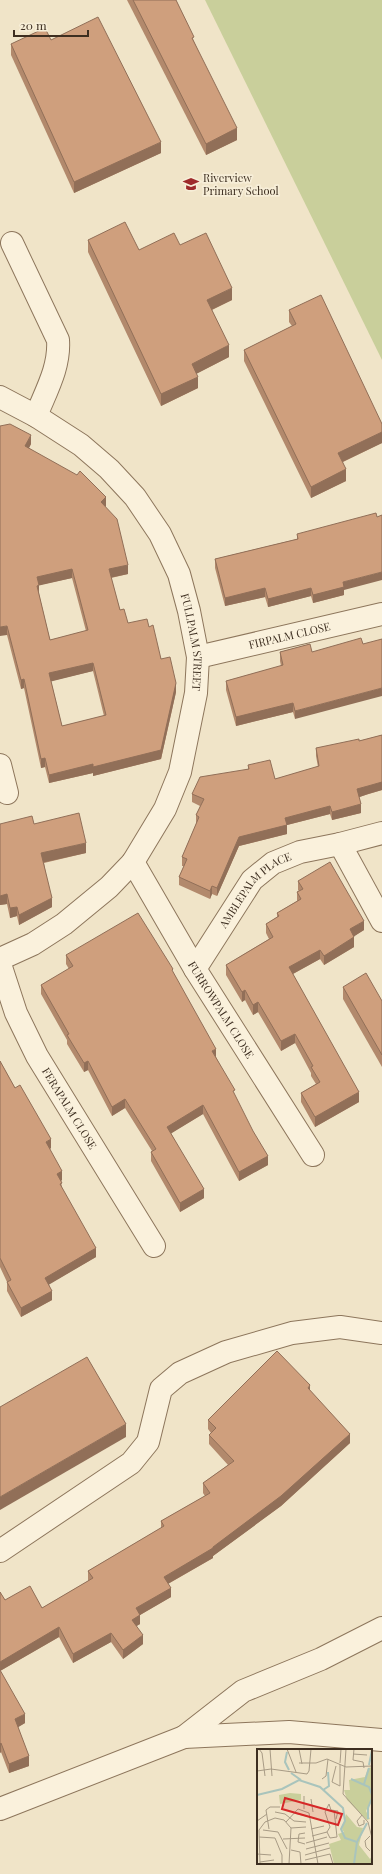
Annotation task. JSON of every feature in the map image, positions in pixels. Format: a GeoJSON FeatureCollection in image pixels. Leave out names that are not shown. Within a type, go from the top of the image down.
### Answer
{"type":"FeatureCollection","features":[{"type":"Feature","properties":{"kind":"street"},"geometry":{"type":"LineString","coordinates":[[12,243],[58,340],[59,354],[57,364],[36,416]]}},
{"type":"Feature","properties":{"kind":"street","name":"FULLPALM STREET"},"geometry":{"type":"LineString","coordinates":[[0,397],[36,416],[81,445],[109,469],[135,497],[160,534],[179,574],[198,657],[196,693],[180,772],[165,809],[133,862],[109,887],[64,924],[33,944],[0,958]]}},
{"type":"Feature","properties":{"kind":"street","name":"FIRPALM CLOSE"},"geometry":{"type":"LineString","coordinates":[[198,657],[382,614]]}},
{"type":"Feature","properties":{"kind":"street"},"geometry":{"type":"LineString","coordinates":[[0,765],[7,794]]}},
{"type":"Feature","properties":{"kind":"street","name":"AMBLEPALM PLACE"},"geometry":{"type":"LineString","coordinates":[[195,969],[252,880],[273,863],[300,852],[382,834]]}},
{"type":"Feature","properties":{"kind":"street"},"geometry":{"type":"LineString","coordinates":[[340,844],[382,921]]}},
{"type":"Feature","properties":{"kind":"street","name":"FURROWPALM CLOSE"},"geometry":{"type":"LineString","coordinates":[[133,862],[195,969],[313,1155]]}},
{"type":"Feature","properties":{"kind":"street","name":"FERAPALM CLOSE"},"geometry":{"type":"LineString","coordinates":[[0,964],[16,1013],[37,1056],[154,1246]]}},
{"type":"Feature","properties":{"kind":"street"},"geometry":{"type":"LineString","coordinates":[[0,1551],[131,1463],[148,1442],[161,1389],[180,1373],[226,1352],[292,1333],[340,1326],[382,1333]]}},
{"type":"Feature","properties":{"kind":"street"},"geometry":{"type":"LineString","coordinates":[[0,1809],[184,1737],[244,1691],[321,1659],[382,1628]]}},
{"type":"Feature","properties":{"kind":"street"},"geometry":{"type":"LineString","coordinates":[[184,1737],[289,1732],[382,1740]]}},
{"type":"Feature","properties":{"kind":"green space"},"geometry":{"type":"Polygon","coordinates":[[[205,0],[382,0],[382,360],[205,0]]]}},
{"type":"Feature","properties":{"kind":"building"},"geometry":{"type":"Polygon","coordinates":[[[133,0],[176,0],[194,37],[192,38],[237,128],[206,144],[133,0]]]}},
{"type":"Feature","properties":{"kind":"building"},"geometry":{"type":"Polygon","coordinates":[[[98,17],[161,142],[74,182],[11,44],[45,28],[51,40],[98,17]]]}},
{"type":"Feature","properties":{"kind":"building"},"geometry":{"type":"Polygon","coordinates":[[[125,222],[139,250],[174,233],[180,245],[206,233],[232,288],[207,300],[229,345],[192,364],[198,377],[161,394],[88,240],[125,222]]]}},
{"type":"Feature","properties":{"kind":"building"},"geometry":{"type":"Polygon","coordinates":[[[321,295],[382,424],[382,432],[338,453],[346,469],[311,487],[244,350],[296,324],[289,310],[321,295]]]}},
{"type":"Feature","properties":{"kind":"building"},"geometry":{"type":"Polygon","coordinates":[[[10,424],[31,435],[25,446],[77,475],[80,471],[106,497],[101,502],[117,519],[128,565],[109,569],[120,610],[124,609],[128,623],[147,619],[149,627],[153,625],[161,659],[170,657],[176,683],[161,750],[93,767],[93,764],[49,775],[45,758],[41,759],[24,679],[21,680],[7,626],[0,627],[0,426],[10,424]],[[72,569],[37,577],[39,585],[37,586],[50,640],[88,630],[72,569]],[[93,663],[49,673],[62,726],[106,715],[93,663]]]}},
{"type":"Feature","properties":{"kind":"building"},"geometry":{"type":"Polygon","coordinates":[[[376,513],[377,517],[382,515],[382,572],[343,582],[344,587],[313,595],[311,588],[268,599],[265,588],[225,598],[215,559],[298,539],[297,534],[376,513]]]}},
{"type":"Feature","properties":{"kind":"building"},"geometry":{"type":"Polygon","coordinates":[[[361,638],[363,644],[382,639],[382,688],[295,711],[293,703],[236,717],[226,681],[283,665],[280,652],[310,644],[312,652],[361,638]]]}},
{"type":"Feature","properties":{"kind":"building"},"geometry":{"type":"Polygon","coordinates":[[[382,735],[382,782],[357,789],[361,804],[332,812],[330,806],[285,818],[287,825],[239,837],[217,888],[212,886],[210,891],[179,877],[187,859],[182,857],[199,817],[196,815],[204,799],[192,794],[200,777],[249,769],[248,765],[270,760],[275,779],[319,766],[316,748],[359,739],[359,741],[382,735]]]}},
{"type":"Feature","properties":{"kind":"building"},"geometry":{"type":"Polygon","coordinates":[[[79,813],[86,843],[41,853],[52,898],[19,915],[17,907],[10,908],[7,894],[0,896],[0,824],[32,816],[34,824],[79,813]]]}},
{"type":"Feature","properties":{"kind":"building"},"geometry":{"type":"Polygon","coordinates":[[[330,862],[364,921],[350,929],[354,937],[324,956],[320,950],[289,967],[359,1092],[315,1117],[301,1093],[320,1082],[295,1034],[281,1041],[258,1002],[253,1005],[245,990],[242,992],[226,965],[273,937],[266,924],[279,916],[277,913],[301,899],[297,892],[303,889],[298,881],[330,862]]]}},
{"type":"Feature","properties":{"kind":"building"},"geometry":{"type":"Polygon","coordinates":[[[138,913],[173,969],[172,970],[216,1049],[212,1051],[235,1090],[233,1091],[253,1131],[268,1156],[239,1172],[203,1105],[167,1127],[204,1189],[180,1203],[151,1152],[156,1149],[125,1099],[112,1107],[88,1061],[84,1063],[67,1035],[69,1034],[41,985],[73,966],[66,955],[138,913]]]}},
{"type":"Feature","properties":{"kind":"building"},"geometry":{"type":"Polygon","coordinates":[[[366,973],[382,1001],[382,1055],[343,987],[366,973]]]}},
{"type":"Feature","properties":{"kind":"building"},"geometry":{"type":"Polygon","coordinates":[[[0,1061],[15,1088],[20,1085],[51,1139],[46,1142],[62,1171],[57,1174],[62,1183],[60,1184],[96,1248],[45,1278],[52,1291],[21,1308],[7,1282],[11,1280],[0,1258],[0,1061]]]}},
{"type":"Feature","properties":{"kind":"building"},"geometry":{"type":"Polygon","coordinates":[[[277,1351],[310,1385],[308,1388],[350,1434],[281,1496],[213,1548],[164,1577],[171,1588],[136,1608],[140,1615],[132,1620],[143,1635],[123,1650],[111,1633],[73,1654],[59,1627],[0,1662],[0,1592],[5,1600],[30,1586],[42,1608],[93,1578],[88,1571],[164,1526],[161,1521],[210,1493],[203,1483],[234,1461],[209,1435],[216,1428],[208,1420],[277,1351]]]}},
{"type":"Feature","properties":{"kind":"building"},"geometry":{"type":"Polygon","coordinates":[[[87,1357],[126,1424],[0,1497],[0,1407],[87,1357]]]}},
{"type":"Feature","properties":{"kind":"building"},"geometry":{"type":"Polygon","coordinates":[[[0,1670],[25,1714],[15,1719],[29,1756],[9,1764],[1,1743],[0,1744],[0,1670]]]}},
{"type":"Feature","properties":{"kind":"place","name":"Riverview Primary School"},"geometry":{"type":"Point","coordinates":[191,184]}}]}
